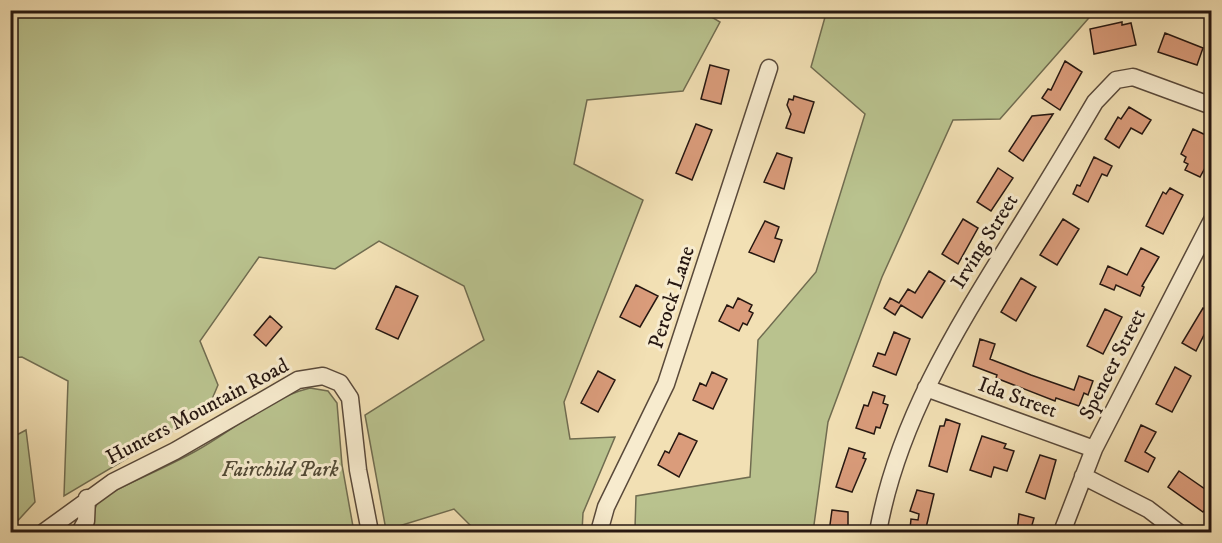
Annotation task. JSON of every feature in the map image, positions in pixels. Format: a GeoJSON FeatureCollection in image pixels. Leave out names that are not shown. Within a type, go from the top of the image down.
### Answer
{"type":"FeatureCollection","features":[{"type":"Feature","properties":{"kind":"street","name":"Perock Lane"},"geometry":{"type":"LineString","coordinates":[[599,532],[606,507],[666,384],[769,68]]}},
{"type":"Feature","properties":{"kind":"street","name":"Irving Street"},"geometry":{"type":"LineString","coordinates":[[878,532],[894,466],[926,388],[964,317],[1107,87],[1116,80],[1133,77],[1212,106]]}},
{"type":"Feature","properties":{"kind":"street","name":"Spencer Street"},"geometry":{"type":"LineString","coordinates":[[1062,532],[1094,449],[1212,220]]}},
{"type":"Feature","properties":{"kind":"street","name":"Hunters Mountain Road"},"geometry":{"type":"LineString","coordinates":[[44,532],[87,498],[273,393],[298,381],[322,376],[340,383],[350,398],[358,470],[370,532]]}},
{"type":"Feature","properties":{"kind":"street","name":"Ida Street"},"geometry":{"type":"LineString","coordinates":[[926,388],[1094,449]]}},
{"type":"Feature","properties":{"kind":"street"},"geometry":{"type":"LineString","coordinates":[[1083,476],[1148,509],[1178,532]]}},
{"type":"Feature","properties":{"kind":"street"},"geometry":{"type":"LineString","coordinates":[[80,532],[86,521],[87,498]]}},
{"type":"Feature","properties":{"kind":"green space"},"geometry":{"type":"Polygon","coordinates":[[[700,10],[720,22],[683,91],[587,100],[574,164],[643,200],[564,402],[570,439],[615,437],[583,513],[582,532],[477,532],[454,509],[386,530],[365,415],[484,340],[464,286],[379,241],[335,269],[259,257],[200,341],[218,385],[207,411],[64,496],[68,381],[22,357],[11,358],[11,11],[700,10]]]}},
{"type":"Feature","properties":{"kind":"green space"},"geometry":{"type":"Polygon","coordinates":[[[827,10],[1095,11],[1000,119],[953,120],[882,277],[828,422],[813,532],[714,532],[635,528],[636,496],[750,477],[758,340],[816,272],[865,114],[811,67],[827,10]]]}},
{"type":"Feature","properties":{"kind":"green space","name":"Fairchild Park"},"geometry":{"type":"Polygon","coordinates":[[[310,388],[328,391],[337,403],[342,465],[354,532],[85,532],[99,499],[194,452],[279,400],[310,388]]]}},
{"type":"Feature","properties":{"kind":"green space"},"geometry":{"type":"Polygon","coordinates":[[[26,430],[35,502],[11,528],[11,438],[26,430]]]}},
{"type":"Feature","properties":{"kind":"building"},"geometry":{"type":"Polygon","coordinates":[[[1122,22],[1122,25],[1131,23],[1136,45],[1094,54],[1090,29],[1122,22]]]}},
{"type":"Feature","properties":{"kind":"building"},"geometry":{"type":"Polygon","coordinates":[[[1165,33],[1203,48],[1197,65],[1158,52],[1165,33]]]}},
{"type":"Feature","properties":{"kind":"building"},"geometry":{"type":"Polygon","coordinates":[[[1065,61],[1082,72],[1060,110],[1042,98],[1048,89],[1051,90],[1065,61]]]}},
{"type":"Feature","properties":{"kind":"building"},"geometry":{"type":"Polygon","coordinates":[[[710,65],[729,70],[721,104],[701,99],[710,65]]]}},
{"type":"Feature","properties":{"kind":"building"},"geometry":{"type":"Polygon","coordinates":[[[794,96],[814,102],[804,133],[786,128],[791,114],[787,105],[789,99],[793,100],[794,96]]]}},
{"type":"Feature","properties":{"kind":"building"},"geometry":{"type":"Polygon","coordinates":[[[1129,107],[1151,120],[1142,134],[1131,128],[1119,148],[1105,139],[1118,117],[1121,119],[1129,107]]]}},
{"type":"Feature","properties":{"kind":"building"},"geometry":{"type":"Polygon","coordinates":[[[1053,114],[1023,161],[1009,151],[1032,116],[1053,114]]]}},
{"type":"Feature","properties":{"kind":"building"},"geometry":{"type":"Polygon","coordinates":[[[696,124],[712,130],[692,180],[676,173],[696,124]]]}},
{"type":"Feature","properties":{"kind":"building"},"geometry":{"type":"Polygon","coordinates":[[[1193,129],[1212,138],[1212,155],[1200,177],[1185,170],[1188,164],[1184,162],[1186,157],[1181,154],[1193,129]]]}},
{"type":"Feature","properties":{"kind":"building"},"geometry":{"type":"Polygon","coordinates":[[[777,153],[792,158],[784,189],[764,182],[777,153]]]}},
{"type":"Feature","properties":{"kind":"building"},"geometry":{"type":"Polygon","coordinates":[[[1094,157],[1112,166],[1107,176],[1102,174],[1088,202],[1073,194],[1077,185],[1080,186],[1094,157]]]}},
{"type":"Feature","properties":{"kind":"building"},"geometry":{"type":"Polygon","coordinates":[[[998,168],[1013,178],[991,211],[977,202],[998,168]]]}},
{"type":"Feature","properties":{"kind":"building"},"geometry":{"type":"Polygon","coordinates":[[[1170,188],[1183,195],[1163,234],[1146,226],[1163,192],[1166,194],[1170,188]]]}},
{"type":"Feature","properties":{"kind":"building"},"geometry":{"type":"Polygon","coordinates":[[[963,219],[978,228],[958,264],[942,254],[963,219]]]}},
{"type":"Feature","properties":{"kind":"building"},"geometry":{"type":"Polygon","coordinates":[[[1063,219],[1079,229],[1057,265],[1040,255],[1063,219]]]}},
{"type":"Feature","properties":{"kind":"building"},"geometry":{"type":"Polygon","coordinates":[[[765,221],[779,227],[775,238],[782,240],[774,262],[749,252],[765,221]]]}},
{"type":"Feature","properties":{"kind":"building"},"geometry":{"type":"Polygon","coordinates":[[[1141,248],[1159,257],[1142,286],[1144,287],[1140,296],[1116,285],[1114,290],[1100,284],[1108,266],[1127,275],[1141,248]]]}},
{"type":"Feature","properties":{"kind":"building"},"geometry":{"type":"Polygon","coordinates":[[[929,271],[945,281],[922,318],[901,305],[895,315],[884,308],[890,298],[899,303],[908,289],[915,293],[929,271]]]}},
{"type":"Feature","properties":{"kind":"building"},"geometry":{"type":"Polygon","coordinates":[[[1021,278],[1036,287],[1016,321],[1001,312],[1021,278]]]}},
{"type":"Feature","properties":{"kind":"building"},"geometry":{"type":"Polygon","coordinates":[[[636,285],[658,296],[640,327],[620,317],[636,285]]]}},
{"type":"Feature","properties":{"kind":"building"},"geometry":{"type":"Polygon","coordinates":[[[396,286],[418,296],[398,339],[376,329],[396,286]]]}},
{"type":"Feature","properties":{"kind":"building"},"geometry":{"type":"Polygon","coordinates":[[[738,298],[752,305],[749,311],[753,313],[747,325],[743,323],[739,331],[719,321],[727,305],[733,308],[738,298]]]}},
{"type":"Feature","properties":{"kind":"building"},"geometry":{"type":"Polygon","coordinates":[[[1203,308],[1212,313],[1212,331],[1207,329],[1196,351],[1182,343],[1203,308]]]}},
{"type":"Feature","properties":{"kind":"building"},"geometry":{"type":"Polygon","coordinates":[[[1105,309],[1122,317],[1103,354],[1087,346],[1105,309]]]}},
{"type":"Feature","properties":{"kind":"building"},"geometry":{"type":"Polygon","coordinates":[[[270,316],[282,327],[266,346],[254,335],[270,316]]]}},
{"type":"Feature","properties":{"kind":"building"},"geometry":{"type":"Polygon","coordinates":[[[894,332],[910,339],[896,375],[873,366],[878,353],[885,355],[894,332]]]}},
{"type":"Feature","properties":{"kind":"building"},"geometry":{"type":"Polygon","coordinates":[[[980,339],[995,344],[990,359],[1031,375],[1074,390],[1079,376],[1093,381],[1088,395],[1084,393],[1079,406],[1056,398],[1055,401],[996,378],[997,375],[973,366],[980,339]]]}},
{"type":"Feature","properties":{"kind":"building"},"geometry":{"type":"Polygon","coordinates":[[[1175,367],[1191,376],[1172,412],[1156,404],[1175,367]]]}},
{"type":"Feature","properties":{"kind":"building"},"geometry":{"type":"Polygon","coordinates":[[[598,371],[615,380],[598,412],[581,403],[598,371]]]}},
{"type":"Feature","properties":{"kind":"building"},"geometry":{"type":"Polygon","coordinates":[[[712,372],[727,379],[713,409],[693,400],[700,383],[706,386],[712,372]]]}},
{"type":"Feature","properties":{"kind":"building"},"geometry":{"type":"Polygon","coordinates":[[[873,392],[885,396],[883,403],[888,405],[880,428],[876,427],[874,434],[856,428],[864,405],[868,406],[873,392]]]}},
{"type":"Feature","properties":{"kind":"building"},"geometry":{"type":"Polygon","coordinates":[[[946,419],[960,424],[947,472],[929,466],[940,426],[944,426],[946,419]]]}},
{"type":"Feature","properties":{"kind":"building"},"geometry":{"type":"Polygon","coordinates":[[[1141,425],[1156,432],[1145,452],[1155,458],[1148,472],[1125,461],[1141,425]]]}},
{"type":"Feature","properties":{"kind":"building"},"geometry":{"type":"Polygon","coordinates":[[[679,433],[697,441],[679,477],[658,465],[665,451],[669,453],[679,433]]]}},
{"type":"Feature","properties":{"kind":"building"},"geometry":{"type":"Polygon","coordinates":[[[982,436],[1006,444],[1004,448],[1014,451],[1007,471],[994,467],[991,477],[970,470],[982,436]]]}},
{"type":"Feature","properties":{"kind":"building"},"geometry":{"type":"Polygon","coordinates":[[[849,448],[865,453],[863,458],[866,459],[852,492],[836,487],[849,448]]]}},
{"type":"Feature","properties":{"kind":"building"},"geometry":{"type":"Polygon","coordinates":[[[1040,455],[1056,460],[1045,499],[1026,492],[1040,455]]]}},
{"type":"Feature","properties":{"kind":"building"},"geometry":{"type":"Polygon","coordinates":[[[1179,471],[1212,494],[1212,501],[1203,512],[1168,487],[1179,471]]]}},
{"type":"Feature","properties":{"kind":"building"},"geometry":{"type":"Polygon","coordinates":[[[917,490],[934,494],[925,532],[910,529],[911,519],[918,520],[919,514],[910,511],[917,490]]]}},
{"type":"Feature","properties":{"kind":"building"},"geometry":{"type":"Polygon","coordinates":[[[832,510],[848,512],[848,532],[829,532],[832,510]]]}},
{"type":"Feature","properties":{"kind":"building"},"geometry":{"type":"Polygon","coordinates":[[[1019,514],[1034,518],[1030,532],[1017,532],[1019,514]]]}}]}
